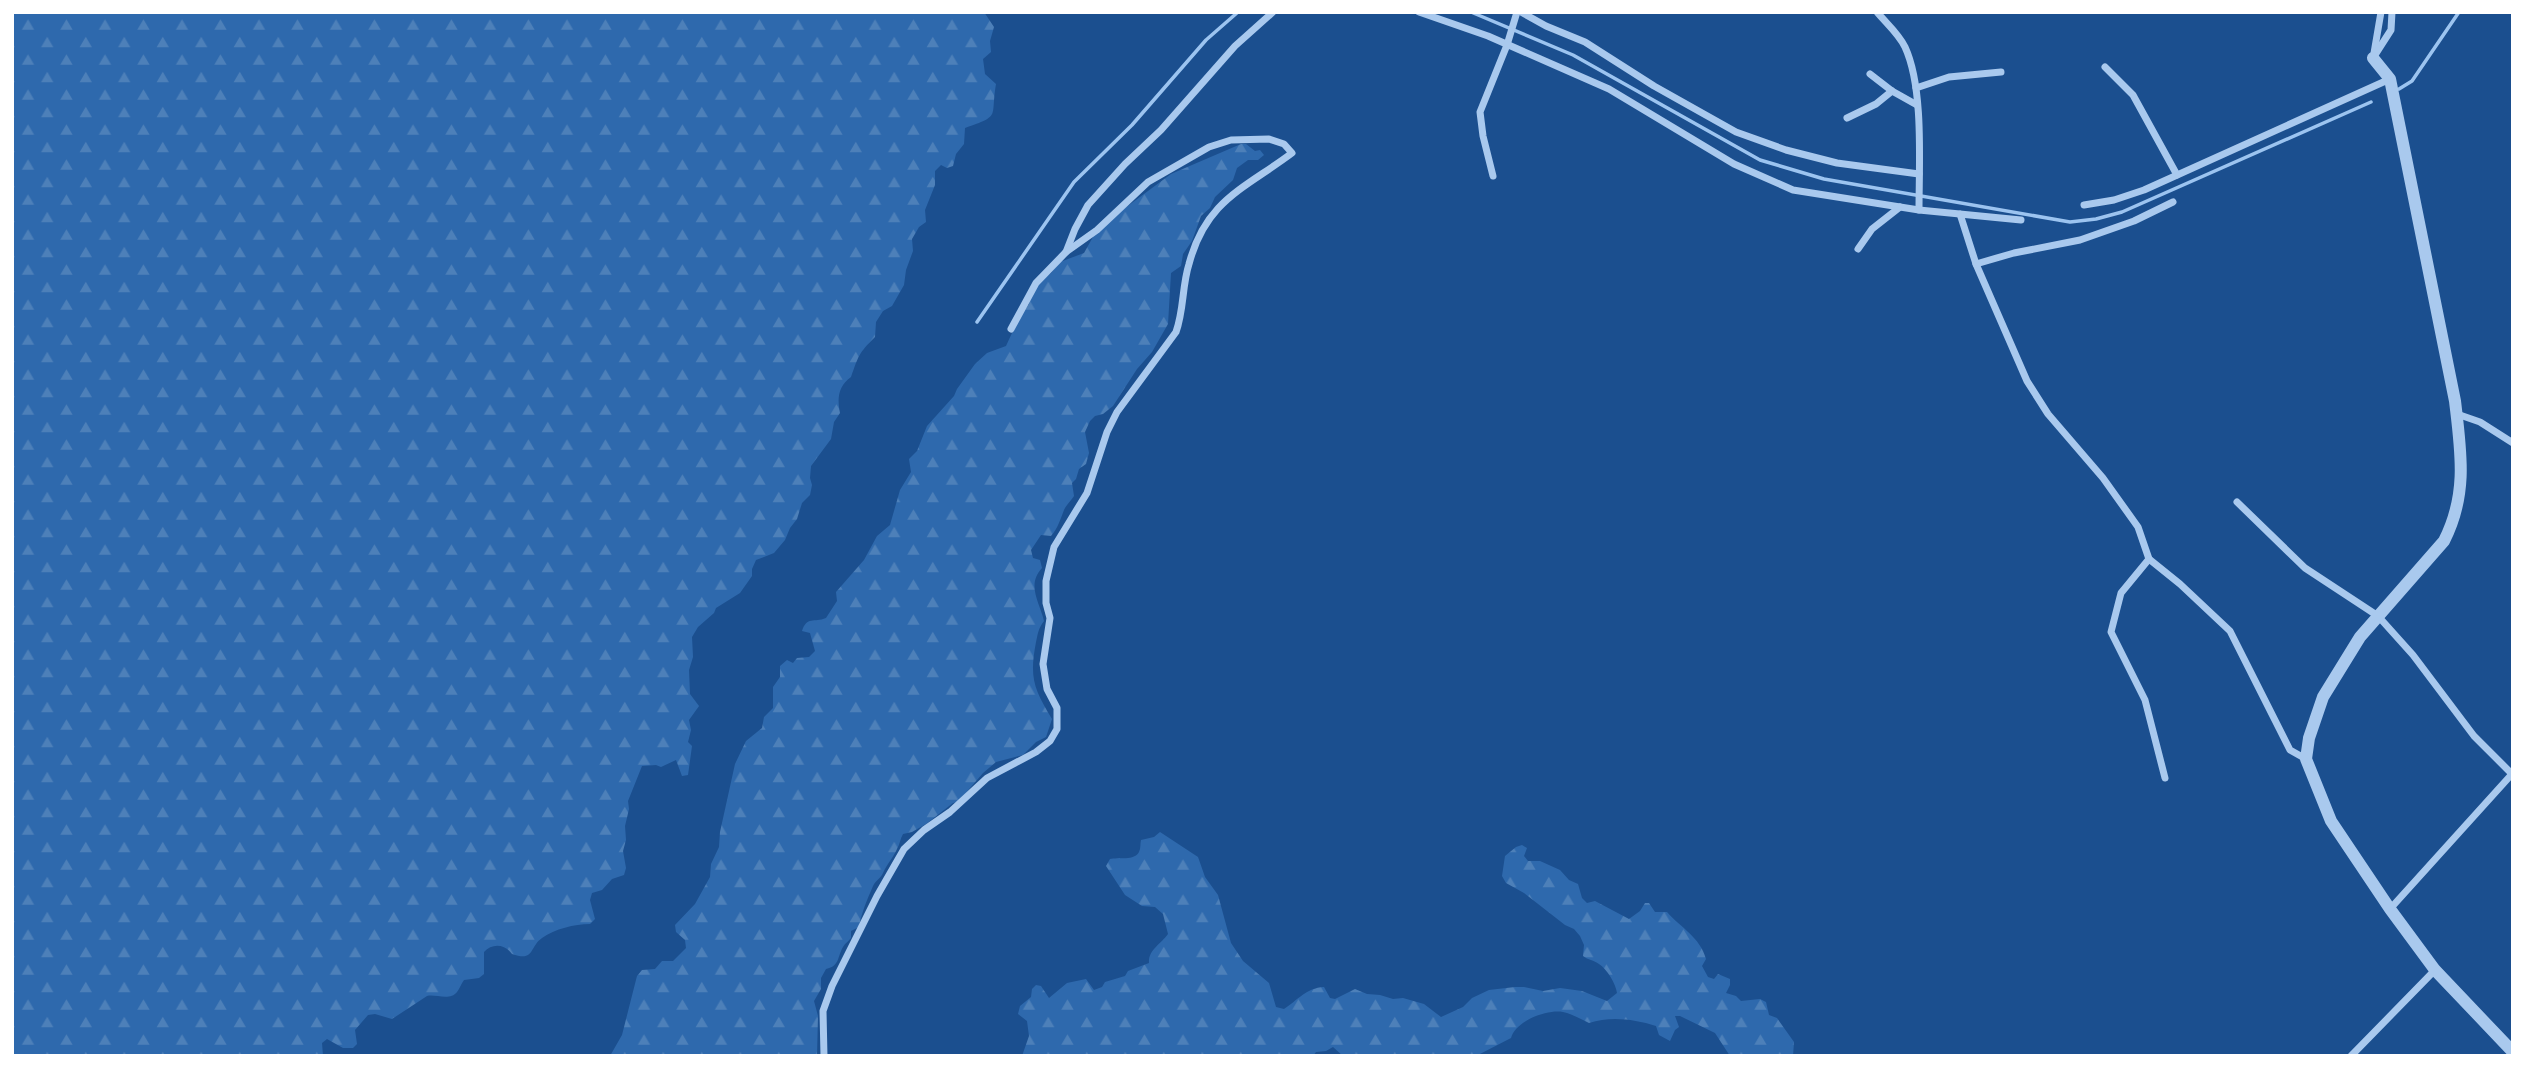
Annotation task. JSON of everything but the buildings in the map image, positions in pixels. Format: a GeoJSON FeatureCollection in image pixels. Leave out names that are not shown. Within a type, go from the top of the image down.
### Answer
{"type":"FeatureCollection","features":[{"type":"Feature","properties":{"kind":"street"},"geometry":{"type":"LineString","coordinates":[[1066,252],[1088,205],[1161,130],[1235,46],[1273,12]]}},
{"type":"Feature","properties":{"kind":"street"},"geometry":{"type":"LineString","coordinates":[[1419,12],[1488,36],[1609,89],[1734,164],[1793,190],[1919,210],[2021,220]]}},
{"type":"Feature","properties":{"kind":"street"},"geometry":{"type":"LineString","coordinates":[[1493,176],[1480,112],[1519,12],[1585,42],[1654,86],[1736,132],[1786,150],[1838,163],[1919,173]]}},
{"type":"Feature","properties":{"kind":"street"},"geometry":{"type":"LineString","coordinates":[[1877,12],[1903,43],[1916,88],[1919,210]]}},
{"type":"Feature","properties":{"kind":"street"},"geometry":{"type":"LineString","coordinates":[[2381,12],[2373,58],[2390,79],[2456,413],[2461,480],[2459,501],[2453,523],[2444,541],[2360,637],[2323,696],[2309,738],[2306,759],[2331,821],[2390,909],[2435,970],[2513,1052]]}},
{"type":"Feature","properties":{"kind":"street"},"geometry":{"type":"LineString","coordinates":[[2373,58],[2391,30],[2392,12]]}},
{"type":"Feature","properties":{"kind":"street"},"geometry":{"type":"LineString","coordinates":[[2105,68],[2133,95],[2177,175]]}},
{"type":"Feature","properties":{"kind":"street"},"geometry":{"type":"LineString","coordinates":[[1916,88],[1949,77],[2001,72]]}},
{"type":"Feature","properties":{"kind":"street"},"geometry":{"type":"LineString","coordinates":[[1870,74],[1917,105]]}},
{"type":"Feature","properties":{"kind":"street"},"geometry":{"type":"LineString","coordinates":[[2084,205],[2114,200],[2177,175],[2390,79]]}},
{"type":"Feature","properties":{"kind":"street"},"geometry":{"type":"LineString","coordinates":[[1847,118],[1876,104],[1892,91]]}},
{"type":"Feature","properties":{"kind":"street"},"geometry":{"type":"LineString","coordinates":[[824,1056],[822,1029],[827,998],[877,896],[904,849],[987,778],[1036,752],[1050,741],[1056,729],[1057,708],[1047,689],[1043,664],[1050,618],[1046,603],[1046,581],[1054,547],[1087,493],[1107,432],[1117,412],[1176,332],[1189,264],[1210,216],[1226,199],[1292,153],[1284,144],[1269,139],[1231,140],[1209,147],[1148,182],[1097,230],[1066,252],[1036,283],[1011,329]]}},
{"type":"Feature","properties":{"kind":"street"},"geometry":{"type":"LineString","coordinates":[[1976,264],[2014,253],[2080,240],[2134,221],[2173,202]]}},
{"type":"Feature","properties":{"kind":"street"},"geometry":{"type":"LineString","coordinates":[[1858,249],[1872,229],[1900,207]]}},
{"type":"Feature","properties":{"kind":"street"},"geometry":{"type":"LineString","coordinates":[[1959,214],[1976,264],[2027,382],[2048,414],[2103,478],[2138,527],[2149,559],[2230,631],[2290,750],[2306,759]]}},
{"type":"Feature","properties":{"kind":"street"},"geometry":{"type":"LineString","coordinates":[[2456,413],[2480,422],[2513,443]]}},
{"type":"Feature","properties":{"kind":"street"},"geometry":{"type":"LineString","coordinates":[[2237,502],[2305,568],[2378,616],[2413,654],[2474,736],[2512,775],[2390,909]]}},
{"type":"Feature","properties":{"kind":"street"},"geometry":{"type":"LineString","coordinates":[[2149,559],[2121,593],[2111,632],[2145,700],[2165,778]]}},
{"type":"Feature","properties":{"kind":"street"},"geometry":{"type":"LineString","coordinates":[[2351,1056],[2435,970]]}},
{"type":"Feature","properties":{"kind":"green space"},"geometry":{"type":"Polygon","coordinates":[[[12,12],[984,12],[994,27],[990,41],[991,52],[983,59],[985,74],[996,84],[992,114],[985,120],[965,128],[964,144],[956,154],[953,166],[947,168],[941,165],[935,171],[935,185],[925,210],[926,222],[919,227],[912,239],[913,251],[904,285],[892,306],[883,311],[876,322],[875,337],[862,351],[851,377],[841,389],[840,413],[834,422],[831,439],[811,466],[810,495],[802,503],[797,519],[785,540],[774,553],[756,560],[752,576],[740,593],[716,608],[692,637],[690,694],[699,706],[689,720],[691,730],[688,742],[692,746],[688,775],[682,776],[676,760],[661,767],[642,766],[628,801],[623,851],[626,868],[624,875],[612,879],[602,890],[592,893],[590,900],[595,919],[590,924],[553,932],[542,938],[525,956],[512,954],[502,947],[491,947],[484,952],[484,974],[479,978],[464,980],[454,995],[427,996],[392,1019],[375,1014],[368,1015],[355,1030],[357,1044],[353,1048],[343,1048],[327,1039],[322,1043],[323,1056],[12,1056],[12,12]]]}},
{"type":"Feature","properties":{"kind":"green space"},"geometry":{"type":"Polygon","coordinates":[[[1246,144],[1255,151],[1260,150],[1264,155],[1258,160],[1248,160],[1237,168],[1233,180],[1215,197],[1210,208],[1201,216],[1192,241],[1183,254],[1181,266],[1171,273],[1168,324],[1152,352],[1137,369],[1113,406],[1090,421],[1085,432],[1089,453],[1086,464],[1079,469],[1072,483],[1074,496],[1051,536],[1041,535],[1031,550],[1033,558],[1040,560],[1042,568],[1037,574],[1035,587],[1044,621],[1038,634],[1033,674],[1037,691],[1052,719],[1046,737],[1036,742],[1023,755],[996,762],[958,802],[926,824],[903,834],[894,855],[873,886],[859,927],[851,931],[851,938],[836,963],[826,969],[821,978],[821,989],[814,1001],[818,1016],[817,1056],[610,1056],[622,1035],[637,976],[642,970],[655,969],[662,961],[673,961],[686,948],[685,940],[676,932],[675,925],[695,904],[710,877],[711,864],[719,847],[735,764],[746,741],[762,728],[764,717],[773,708],[773,687],[780,677],[780,666],[787,660],[793,663],[797,658],[809,657],[815,651],[810,633],[802,631],[804,626],[806,623],[826,618],[837,601],[836,592],[864,560],[877,536],[890,525],[900,490],[911,472],[909,459],[917,451],[927,426],[954,396],[975,364],[987,353],[1006,346],[1029,304],[1033,287],[1060,262],[1084,253],[1098,228],[1171,174],[1246,144]]]}},
{"type":"Feature","properties":{"kind":"green space"},"geometry":{"type":"Polygon","coordinates":[[[1160,832],[1198,857],[1205,877],[1218,895],[1231,943],[1243,961],[1269,983],[1276,1007],[1284,1009],[1307,992],[1324,987],[1330,998],[1335,999],[1355,989],[1367,994],[1403,998],[1424,1004],[1441,1017],[1489,990],[1515,987],[1543,991],[1560,988],[1582,991],[1607,1001],[1617,993],[1615,985],[1602,966],[1583,956],[1584,945],[1580,936],[1524,893],[1506,883],[1502,876],[1505,856],[1522,845],[1527,848],[1524,856],[1528,861],[1540,861],[1560,870],[1569,880],[1578,884],[1582,898],[1587,903],[1595,901],[1629,919],[1640,911],[1645,903],[1649,903],[1655,912],[1667,912],[1690,933],[1703,951],[1706,959],[1702,966],[1708,977],[1714,979],[1718,974],[1730,979],[1726,993],[1741,1001],[1760,999],[1766,1002],[1769,1015],[1777,1018],[1794,1042],[1793,1056],[1730,1056],[1715,1033],[1680,1016],[1675,1016],[1679,1027],[1670,1041],[1659,1035],[1656,1026],[1648,1024],[1614,1019],[1589,1023],[1563,1012],[1549,1012],[1525,1022],[1511,1038],[1476,1056],[1343,1056],[1333,1047],[1316,1052],[1313,1056],[1022,1056],[1029,1036],[1027,1021],[1018,1014],[1020,1006],[1031,997],[1032,989],[1036,985],[1041,986],[1049,998],[1067,983],[1086,979],[1094,990],[1102,987],[1105,982],[1125,976],[1128,971],[1149,963],[1153,951],[1168,934],[1163,914],[1155,907],[1142,906],[1125,895],[1106,866],[1110,859],[1137,855],[1141,840],[1154,837],[1160,832]]]}},
{"type":"Feature","properties":{"kind":"waterway"},"geometry":{"type":"LineString","coordinates":[[977,322],[1074,182],[1132,125],[1206,40],[1238,12]]}},
{"type":"Feature","properties":{"kind":"waterway"},"geometry":{"type":"LineString","coordinates":[[1471,12],[1573,55],[1760,160],[1824,179],[2070,222],[2122,212],[2371,102]]}},
{"type":"Feature","properties":{"kind":"waterway"},"geometry":{"type":"LineString","coordinates":[[2399,89],[2412,81],[2459,12]]}}]}
